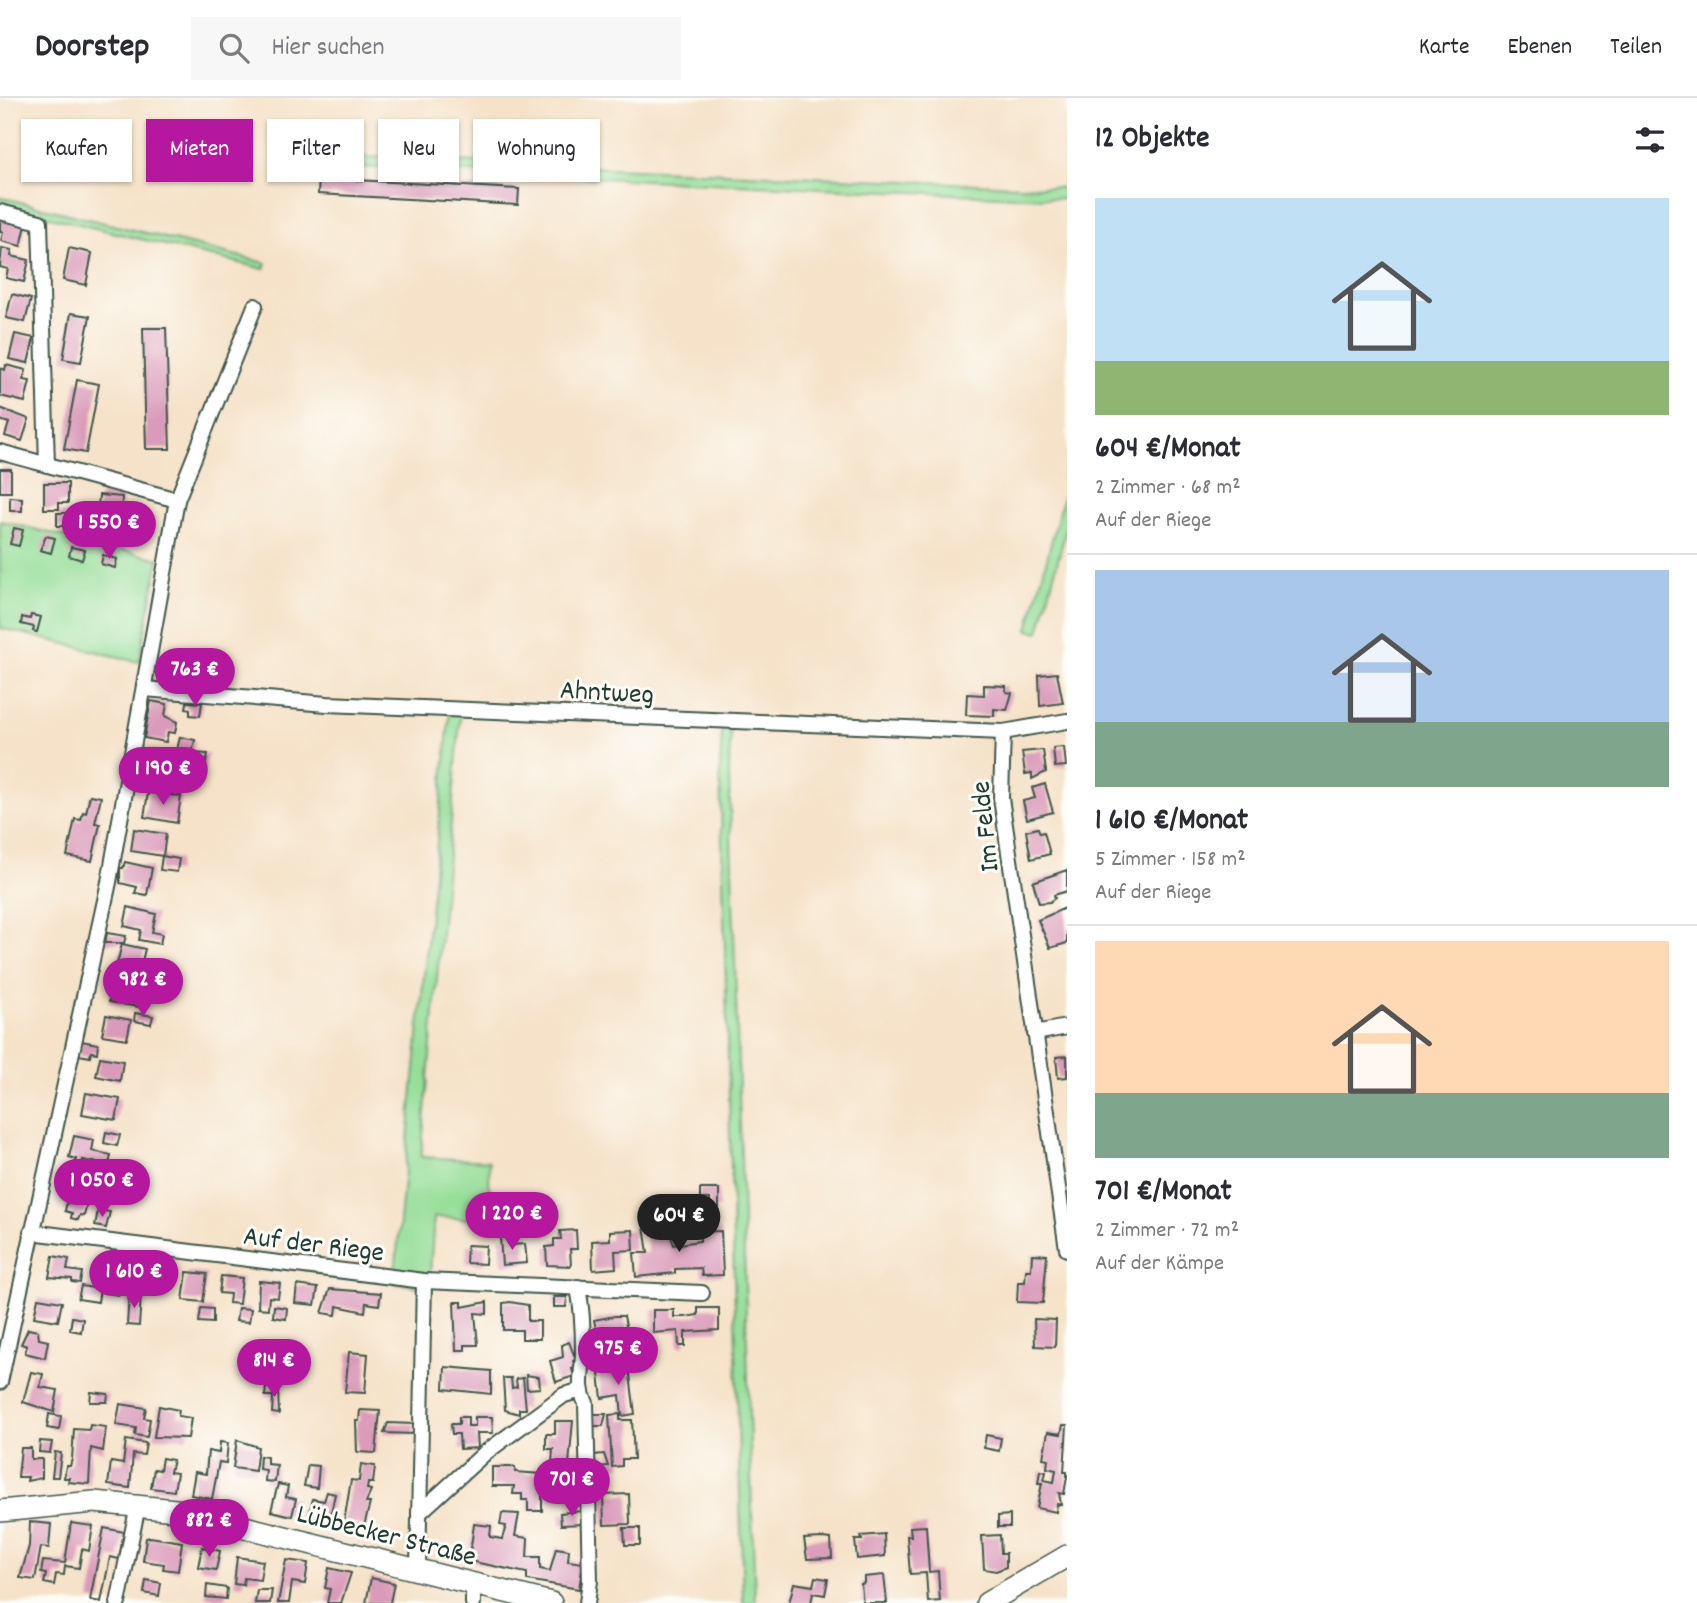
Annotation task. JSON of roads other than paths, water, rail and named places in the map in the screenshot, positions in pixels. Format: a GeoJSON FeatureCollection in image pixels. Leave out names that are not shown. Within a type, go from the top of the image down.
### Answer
{"type":"FeatureCollection","features":[{"type":"Feature","properties":{"kind":"main road","name":"Lübbecker Straße"},"geometry":{"type":"LineString","coordinates":[[0,1511],[75,1503],[138,1505],[227,1520],[418,1568],[473,1593],[551,1603]]}},
{"type":"Feature","properties":{"kind":"main road"},"geometry":{"type":"LineString","coordinates":[[987,1603],[1067,1556]]}},
{"type":"Feature","properties":{"kind":"street"},"geometry":{"type":"LineString","coordinates":[[0,212],[40,222],[47,466]]}},
{"type":"Feature","properties":{"kind":"street"},"geometry":{"type":"LineString","coordinates":[[0,1382],[109,882],[177,500],[255,306]]}},
{"type":"Feature","properties":{"kind":"street"},"geometry":{"type":"LineString","coordinates":[[0,453],[177,500]]}},
{"type":"Feature","properties":{"kind":"street","name":"Ahntweg"},"geometry":{"type":"LineString","coordinates":[[144,689],[327,704],[1003,732],[1067,721]]}},
{"type":"Feature","properties":{"kind":"street","name":"Im Felde"},"geometry":{"type":"LineString","coordinates":[[1003,732],[1001,798],[1067,1249]]}},
{"type":"Feature","properties":{"kind":"street"},"geometry":{"type":"LineString","coordinates":[[1035,1034],[1067,1027]]}},
{"type":"Feature","properties":{"kind":"street","name":"Auf der Riege"},"geometry":{"type":"LineString","coordinates":[[31,1232],[424,1281],[702,1293]]}},
{"type":"Feature","properties":{"kind":"street"},"geometry":{"type":"LineString","coordinates":[[418,1568],[424,1281]]}},
{"type":"Feature","properties":{"kind":"street"},"geometry":{"type":"LineString","coordinates":[[578,1287],[582,1306],[584,1353],[579,1391],[586,1404],[590,1570],[587,1603]]}},
{"type":"Feature","properties":{"kind":"street"},"geometry":{"type":"LineString","coordinates":[[419,1513],[485,1453],[564,1395],[579,1391]]}},
{"type":"Feature","properties":{"kind":"street"},"geometry":{"type":"LineString","coordinates":[[118,1603],[138,1505]]}}]}
